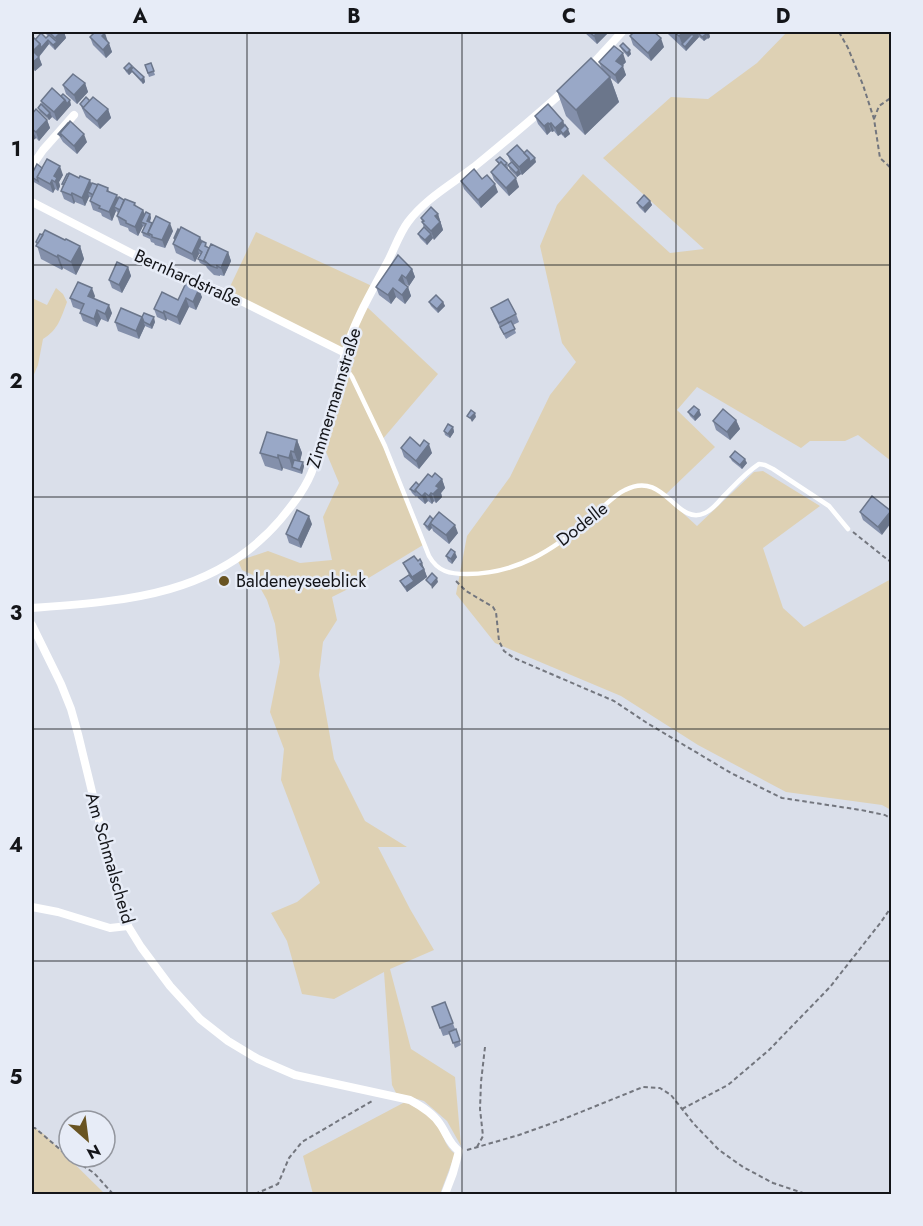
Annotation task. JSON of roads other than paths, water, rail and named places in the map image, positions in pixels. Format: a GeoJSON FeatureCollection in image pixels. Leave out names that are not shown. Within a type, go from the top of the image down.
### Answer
{"type":"FeatureCollection","features":[{"type":"Feature","properties":{"kind":"street","name":"Zimmermannstraße"},"geometry":{"type":"LineString","coordinates":[[32,608],[99,603],[156,593],[195,580],[227,564],[244,554],[268,533],[307,483],[345,353],[364,308],[407,223],[428,202],[476,165],[576,80],[622,32]]}},
{"type":"Feature","properties":{"kind":"street"},"geometry":{"type":"LineString","coordinates":[[32,166],[74,115]]}},
{"type":"Feature","properties":{"kind":"street","name":"Bernhardstraße"},"geometry":{"type":"LineString","coordinates":[[32,202],[133,254],[227,294],[345,353]]}},
{"type":"Feature","properties":{"kind":"street","name":"Am Schmalscheid"},"geometry":{"type":"LineString","coordinates":[[32,625],[71,709],[128,927],[141,947],[170,986],[200,1019],[228,1041],[258,1059],[295,1075],[410,1100],[426,1109],[440,1123],[452,1147],[459,1151],[445,1194]]}},
{"type":"Feature","properties":{"kind":"street"},"geometry":{"type":"LineString","coordinates":[[32,908],[58,912],[110,928],[128,927]]}},
{"type":"Feature","properties":{"kind":"lane","name":"Dodelle"},"geometry":{"type":"LineString","coordinates":[[343,363],[385,446],[429,556],[435,566],[447,572],[474,574],[508,569],[526,562],[574,532],[624,490],[638,486],[651,486],[663,492],[683,512],[692,516],[704,514],[759,464],[765,465],[829,506],[848,529]]}},
{"type":"Feature","properties":{"kind":"place","name":"Baldeneyseeblick"},"geometry":{"type":"Point","coordinates":[224,581]}}]}
